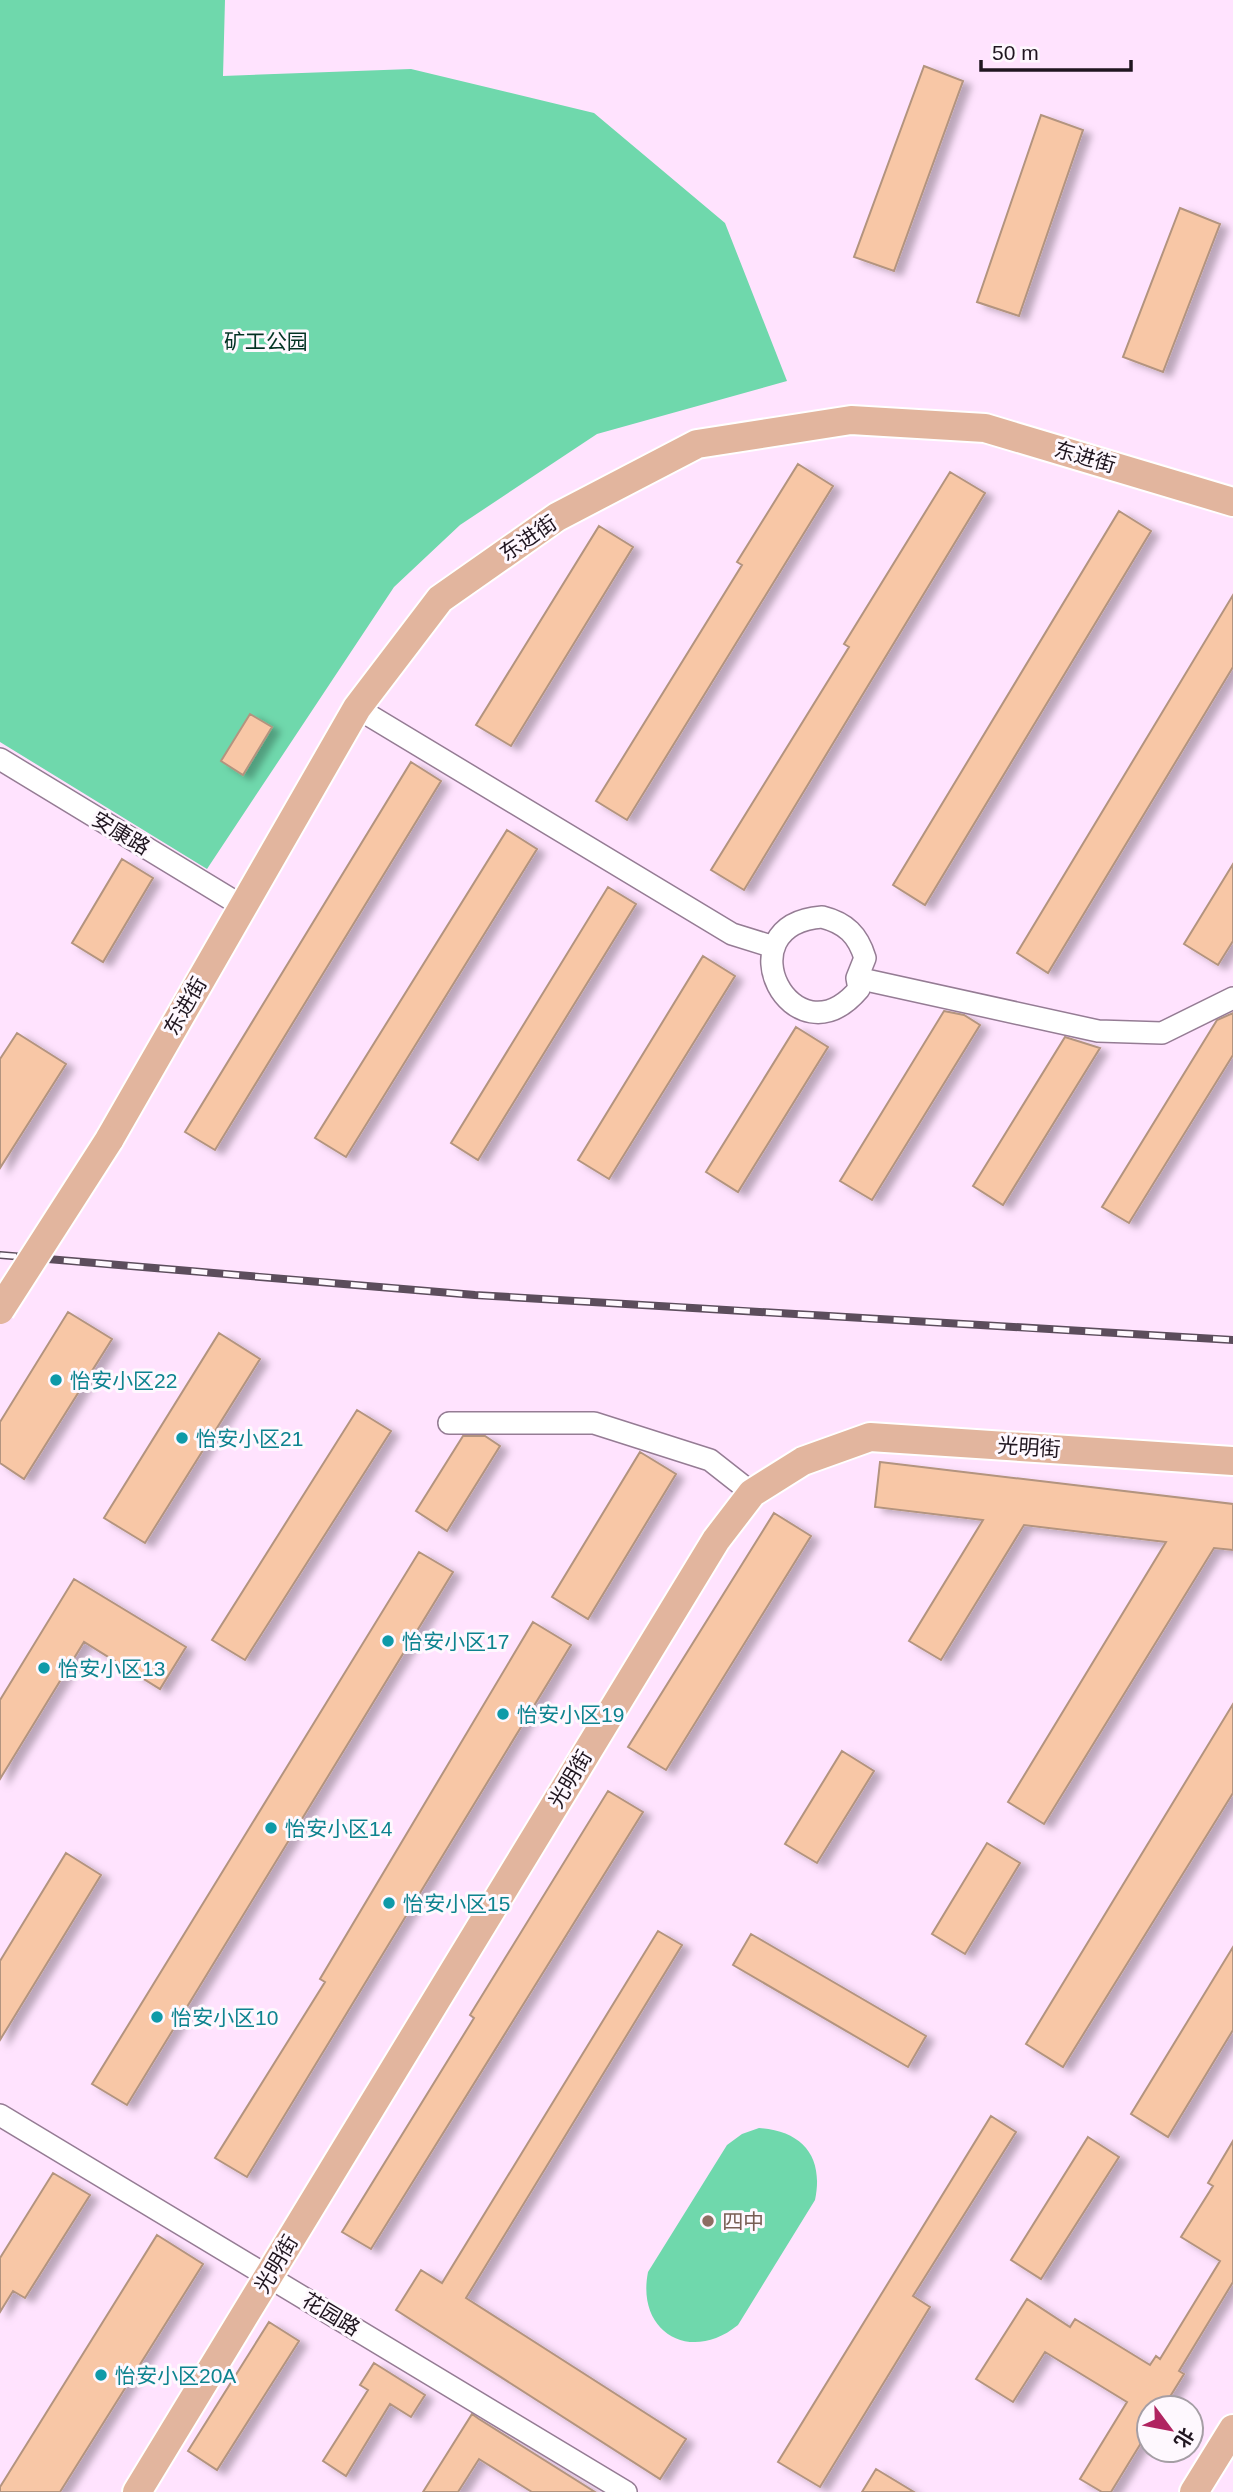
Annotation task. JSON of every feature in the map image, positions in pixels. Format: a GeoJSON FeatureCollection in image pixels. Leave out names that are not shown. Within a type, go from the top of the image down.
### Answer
{"type":"FeatureCollection","features":[{"type":"Feature","properties":{"kind":"main road","name":"东进街"},"geometry":{"type":"LineString","coordinates":[[0,1310],[109,1140],[357,708],[440,599],[557,517],[697,444],[851,420],[985,428],[1233,502]]}},
{"type":"Feature","properties":{"kind":"main road","name":"光明街"},"geometry":{"type":"LineString","coordinates":[[137,2492],[716,1540],[752,1493],[803,1461],[870,1437],[1233,1461]]}},
{"type":"Feature","properties":{"kind":"main road"},"geometry":{"type":"LineString","coordinates":[[1194,2492],[1233,2429]]}},
{"type":"Feature","properties":{"kind":"street"},"geometry":{"type":"LineString","coordinates":[[357,708],[732,934],[774,947]]}},
{"type":"Feature","properties":{"kind":"street","name":"安康路"},"geometry":{"type":"LineString","coordinates":[[0,759],[242,906]]}},
{"type":"Feature","properties":{"kind":"street"},"geometry":{"type":"LineString","coordinates":[[807,918],[837,921],[850,930],[860,943],[865,958],[857,978],[859,989],[849,1002],[834,1010],[818,1012],[802,1009],[778,990],[772,969],[774,947],[794,924],[807,918]]}},
{"type":"Feature","properties":{"kind":"street"},"geometry":{"type":"LineString","coordinates":[[857,978],[1098,1031],[1162,1032],[1233,998]]}},
{"type":"Feature","properties":{"kind":"street"},"geometry":{"type":"LineString","coordinates":[[449,1423],[594,1423],[710,1460],[752,1493]]}},
{"type":"Feature","properties":{"kind":"street","name":"花园路"},"geometry":{"type":"LineString","coordinates":[[0,2115],[626,2492]]}},
{"type":"Feature","properties":{"kind":"green space","name":"矿工公园"},"geometry":{"type":"Polygon","coordinates":[[[0,0],[225,0],[223,76],[411,69],[594,113],[725,223],[787,381],[597,434],[460,525],[394,587],[207,869],[0,742],[0,0]]]}},
{"type":"Feature","properties":{"kind":"green space"},"geometry":{"type":"Polygon","coordinates":[[[759,2128],[788,2134],[807,2149],[816,2171],[815,2200],[738,2325],[720,2336],[702,2342],[685,2341],[670,2336],[650,2311],[646,2293],[648,2272],[727,2145],[742,2134],[759,2128]]]}},
{"type":"Feature","properties":{"kind":"building"},"geometry":{"type":"Polygon","coordinates":[[[924,66],[963,81],[894,271],[854,257],[924,66]]]}},
{"type":"Feature","properties":{"kind":"building"},"geometry":{"type":"Polygon","coordinates":[[[1041,115],[1083,130],[1019,316],[977,302],[1041,115]]]}},
{"type":"Feature","properties":{"kind":"building"},"geometry":{"type":"Polygon","coordinates":[[[1180,208],[1220,224],[1163,372],[1123,357],[1180,208]]]}},
{"type":"Feature","properties":{"kind":"building"},"geometry":{"type":"Polygon","coordinates":[[[798,464],[833,486],[627,820],[596,801],[742,565],[737,562],[798,464]]]}},
{"type":"Feature","properties":{"kind":"building"},"geometry":{"type":"Polygon","coordinates":[[[950,472],[985,493],[744,890],[711,870],[849,647],[844,644],[950,472]]]}},
{"type":"Feature","properties":{"kind":"building"},"geometry":{"type":"Polygon","coordinates":[[[1119,511],[1151,531],[925,905],[893,885],[1119,511]]]}},
{"type":"Feature","properties":{"kind":"building"},"geometry":{"type":"Polygon","coordinates":[[[599,526],[633,547],[511,746],[476,725],[599,526]]]}},
{"type":"Feature","properties":{"kind":"building"},"geometry":{"type":"Polygon","coordinates":[[[1233,595],[1233,667],[1048,973],[1017,953],[1233,595]]]}},
{"type":"Feature","properties":{"kind":"building"},"geometry":{"type":"Polygon","coordinates":[[[250,714],[272,727],[243,775],[221,761],[250,714]]]}},
{"type":"Feature","properties":{"kind":"building"},"geometry":{"type":"Polygon","coordinates":[[[411,762],[441,781],[215,1150],[185,1132],[411,762]]]}},
{"type":"Feature","properties":{"kind":"building"},"geometry":{"type":"Polygon","coordinates":[[[507,830],[537,849],[346,1157],[315,1138],[507,830]]]}},
{"type":"Feature","properties":{"kind":"building"},"geometry":{"type":"Polygon","coordinates":[[[122,859],[153,878],[103,962],[72,943],[122,859]]]}},
{"type":"Feature","properties":{"kind":"building"},"geometry":{"type":"Polygon","coordinates":[[[1233,864],[1233,941],[1218,965],[1184,944],[1233,864]]]}},
{"type":"Feature","properties":{"kind":"building"},"geometry":{"type":"Polygon","coordinates":[[[608,887],[636,904],[478,1160],[451,1143],[608,887]]]}},
{"type":"Feature","properties":{"kind":"building"},"geometry":{"type":"Polygon","coordinates":[[[703,956],[735,976],[609,1179],[578,1160],[703,956]]]}},
{"type":"Feature","properties":{"kind":"building"},"geometry":{"type":"Polygon","coordinates":[[[944,1011],[964,1015],[980,1025],[872,1200],[840,1181],[944,1011]]]}},
{"type":"Feature","properties":{"kind":"building"},"geometry":{"type":"Polygon","coordinates":[[[1233,1013],[1233,1055],[1129,1223],[1102,1207],[1217,1020],[1233,1013]]]}},
{"type":"Feature","properties":{"kind":"building"},"geometry":{"type":"Polygon","coordinates":[[[796,1027],[828,1047],[738,1192],[706,1172],[796,1027]]]}},
{"type":"Feature","properties":{"kind":"building"},"geometry":{"type":"Polygon","coordinates":[[[17,1033],[66,1064],[0,1168],[0,1059],[17,1033]]]}},
{"type":"Feature","properties":{"kind":"building"},"geometry":{"type":"Polygon","coordinates":[[[1065,1037],[1100,1048],[1003,1205],[973,1186],[1065,1037]]]}},
{"type":"Feature","properties":{"kind":"building","name":"怡安小区22"},"geometry":{"type":"Polygon","coordinates":[[[68,1312],[112,1339],[24,1479],[0,1463],[0,1422],[68,1312]]]}},
{"type":"Feature","properties":{"kind":"building","name":"怡安小区21"},"geometry":{"type":"Polygon","coordinates":[[[219,1333],[260,1359],[145,1543],[104,1518],[219,1333]]]}},
{"type":"Feature","properties":{"kind":"building"},"geometry":{"type":"Polygon","coordinates":[[[357,1410],[391,1431],[245,1660],[212,1640],[357,1410]]]}},
{"type":"Feature","properties":{"kind":"building"},"geometry":{"type":"Polygon","coordinates":[[[463,1436],[485,1436],[500,1446],[447,1531],[416,1511],[463,1436]]]}},
{"type":"Feature","properties":{"kind":"building"},"geometry":{"type":"Polygon","coordinates":[[[640,1452],[676,1474],[588,1619],[552,1597],[640,1452]]]}},
{"type":"Feature","properties":{"kind":"building"},"geometry":{"type":"Polygon","coordinates":[[[880,1462],[1233,1504],[1233,1550],[1214,1548],[1044,1824],[1008,1802],[1166,1542],[1024,1525],[941,1660],[909,1641],[983,1520],[875,1507],[880,1462]]]}},
{"type":"Feature","properties":{"kind":"building"},"geometry":{"type":"Polygon","coordinates":[[[774,1513],[811,1536],[666,1770],[628,1747],[774,1513]]]}},
{"type":"Feature","properties":{"kind":"building"},"geometry":{"type":"Polygon","coordinates":[[[419,1552],[453,1572],[127,2105],[92,2084],[419,1552]]]}},
{"type":"Feature","properties":{"kind":"building","name":"怡安小区13"},"geometry":{"type":"Polygon","coordinates":[[[74,1579],[186,1647],[160,1689],[84,1642],[0,1779],[0,1700],[74,1579]]]}},
{"type":"Feature","properties":{"kind":"building"},"geometry":{"type":"Polygon","coordinates":[[[533,1622],[571,1645],[247,2177],[215,2158],[325,1982],[320,1979],[533,1622]]]}},
{"type":"Feature","properties":{"kind":"building"},"geometry":{"type":"Polygon","coordinates":[[[1233,1704],[1233,1793],[1063,2067],[1026,2044],[1233,1704]]]}},
{"type":"Feature","properties":{"kind":"building"},"geometry":{"type":"Polygon","coordinates":[[[842,1751],[874,1771],[817,1863],[785,1844],[842,1751]]]}},
{"type":"Feature","properties":{"kind":"building"},"geometry":{"type":"Polygon","coordinates":[[[608,1791],[643,1812],[371,2249],[342,2232],[474,2018],[470,2015],[608,1791]]]}},
{"type":"Feature","properties":{"kind":"building"},"geometry":{"type":"Polygon","coordinates":[[[987,1843],[1020,1863],[965,1954],[932,1934],[987,1843]]]}},
{"type":"Feature","properties":{"kind":"building"},"geometry":{"type":"Polygon","coordinates":[[[66,1853],[101,1875],[0,2040],[0,1961],[66,1853]]]}},
{"type":"Feature","properties":{"kind":"building"},"geometry":{"type":"Polygon","coordinates":[[[658,1931],[682,1945],[466,2298],[686,2439],[660,2479],[396,2310],[421,2270],[442,2283],[658,1931]]]}},
{"type":"Feature","properties":{"kind":"building"},"geometry":{"type":"Polygon","coordinates":[[[751,1934],[926,2036],[908,2067],[733,1965],[751,1934]]]}},
{"type":"Feature","properties":{"kind":"building"},"geometry":{"type":"Polygon","coordinates":[[[1233,1947],[1233,2030],[1168,2137],[1131,2114],[1233,1947]]]}},
{"type":"Feature","properties":{"kind":"building"},"geometry":{"type":"Polygon","coordinates":[[[991,2116],[1016,2132],[913,2296],[930,2307],[820,2487],[778,2462],[991,2116]]]}},
{"type":"Feature","properties":{"kind":"building"},"geometry":{"type":"Polygon","coordinates":[[[1088,2137],[1119,2157],[1041,2279],[1011,2260],[1088,2137]]]}},
{"type":"Feature","properties":{"kind":"building"},"geometry":{"type":"Polygon","coordinates":[[[1233,2141],[1233,2282],[1179,2371],[1184,2374],[1172,2394],[1135,2394],[1135,2453],[1111,2492],[1102,2492],[1080,2479],[1127,2402],[1045,2352],[1013,2402],[976,2379],[1027,2299],[1070,2327],[1075,2319],[1150,2365],[1156,2356],[1160,2359],[1220,2261],[1181,2237],[1213,2186],[1208,2183],[1233,2141]]]}},
{"type":"Feature","properties":{"kind":"building"},"geometry":{"type":"Polygon","coordinates":[[[53,2173],[90,2195],[25,2298],[13,2291],[0,2312],[0,2258],[53,2173]]]}},
{"type":"Feature","properties":{"kind":"building","name":"怡安小区20A"},"geometry":{"type":"Polygon","coordinates":[[[157,2235],[203,2264],[60,2492],[0,2492],[0,2487],[157,2235]]]}},
{"type":"Feature","properties":{"kind":"building"},"geometry":{"type":"Polygon","coordinates":[[[269,2322],[299,2341],[217,2470],[188,2451],[269,2322]]]}},
{"type":"Feature","properties":{"kind":"building"},"geometry":{"type":"Polygon","coordinates":[[[374,2363],[425,2395],[411,2417],[390,2404],[346,2476],[323,2461],[368,2390],[360,2385],[374,2363]]]}},
{"type":"Feature","properties":{"kind":"building"},"geometry":{"type":"Polygon","coordinates":[[[472,2414],[595,2492],[532,2492],[479,2459],[458,2492],[423,2492],[472,2414]]]}},
{"type":"Feature","properties":{"kind":"building"},"geometry":{"type":"Polygon","coordinates":[[[876,2469],[914,2492],[862,2492],[876,2469]]]}},
{"type":"Feature","properties":{"kind":"railway"},"geometry":{"type":"LineString","coordinates":[[0,1255],[475,1295],[1233,1340]]}},
{"type":"Feature","properties":{"kind":"place","name":"怡安小区22"},"geometry":{"type":"Point","coordinates":[56,1380]}},
{"type":"Feature","properties":{"kind":"place","name":"怡安小区21"},"geometry":{"type":"Point","coordinates":[182,1438]}},
{"type":"Feature","properties":{"kind":"place","name":"怡安小区17"},"geometry":{"type":"Point","coordinates":[388,1641]}},
{"type":"Feature","properties":{"kind":"place","name":"怡安小区13"},"geometry":{"type":"Point","coordinates":[44,1668]}},
{"type":"Feature","properties":{"kind":"place","name":"怡安小区19"},"geometry":{"type":"Point","coordinates":[503,1714]}},
{"type":"Feature","properties":{"kind":"place","name":"怡安小区14"},"geometry":{"type":"Point","coordinates":[271,1828]}},
{"type":"Feature","properties":{"kind":"place","name":"怡安小区15"},"geometry":{"type":"Point","coordinates":[389,1903]}},
{"type":"Feature","properties":{"kind":"place","name":"怡安小区10"},"geometry":{"type":"Point","coordinates":[157,2017]}},
{"type":"Feature","properties":{"kind":"place","name":"四中"},"geometry":{"type":"Point","coordinates":[708,2221]}},
{"type":"Feature","properties":{"kind":"place","name":"怡安小区20A"},"geometry":{"type":"Point","coordinates":[101,2375]}}]}
